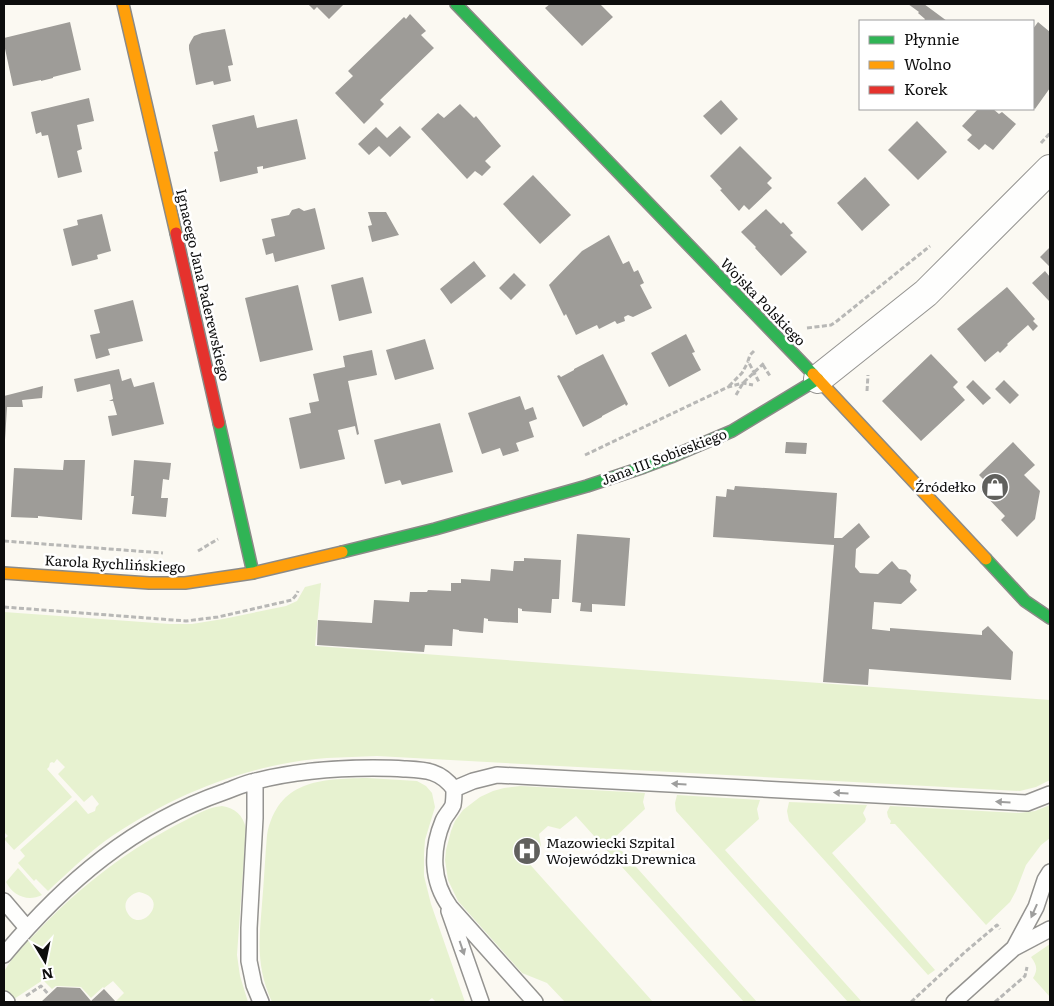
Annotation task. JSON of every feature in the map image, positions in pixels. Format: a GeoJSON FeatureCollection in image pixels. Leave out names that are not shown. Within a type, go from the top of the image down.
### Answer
{"type":"FeatureCollection","features":[{"type":"Feature","properties":{"kind":"street","name":"Ignacego Jana Paderewskiego"},"geometry":{"type":"LineString","coordinates":[[122,4],[253,572]]}},
{"type":"Feature","properties":{"kind":"street","name":"Wojska Polskiego"},"geometry":{"type":"LineString","coordinates":[[456,4],[818,380],[1025,601],[1050,618]]}},
{"type":"Feature","properties":{"kind":"street","name":"Jana III Sobieskiego"},"geometry":{"type":"LineString","coordinates":[[253,572],[435,529],[586,486],[671,457],[732,431],[818,380],[926,293],[1050,169]]}},
{"type":"Feature","properties":{"kind":"street","name":"Karola Rychlińskiego"},"geometry":{"type":"LineString","coordinates":[[4,573],[185,583],[253,572]]}},
{"type":"Feature","properties":{"kind":"lane"},"geometry":{"type":"LineString","coordinates":[[4,954],[26,928],[64,890],[91,867],[136,834],[202,799],[255,781],[295,773],[384,768],[425,770],[444,778],[454,789],[453,805],[447,813],[436,842],[434,856],[435,874],[481,1002]]}},
{"type":"Feature","properties":{"kind":"lane"},"geometry":{"type":"LineString","coordinates":[[454,789],[473,781],[497,775],[1027,803],[1050,794]]}},
{"type":"Feature","properties":{"kind":"lane"},"geometry":{"type":"LineString","coordinates":[[255,781],[249,961],[254,985],[261,1002]]}},
{"type":"Feature","properties":{"kind":"lane"},"geometry":{"type":"LineString","coordinates":[[1014,948],[1036,907],[1050,872]]}},
{"type":"Feature","properties":{"kind":"lane"},"geometry":{"type":"LineString","coordinates":[[4,901],[26,928]]}},
{"type":"Feature","properties":{"kind":"lane"},"geometry":{"type":"LineString","coordinates":[[446,902],[535,1002]]}},
{"type":"Feature","properties":{"kind":"lane"},"geometry":{"type":"LineString","coordinates":[[954,1002],[1014,948],[1050,929]]}},
{"type":"Feature","properties":{"kind":"path"},"geometry":{"type":"LineString","coordinates":[[1040,143],[1050,133]]}},
{"type":"Feature","properties":{"kind":"path"},"geometry":{"type":"LineString","coordinates":[[803,328],[830,325],[838,321],[937,240]]}},
{"type":"Feature","properties":{"kind":"path"},"geometry":{"type":"LineString","coordinates":[[728,387],[742,373],[750,355],[758,347]]}},
{"type":"Feature","properties":{"kind":"path"},"geometry":{"type":"LineString","coordinates":[[748,361],[762,387]]}},
{"type":"Feature","properties":{"kind":"path"},"geometry":{"type":"LineString","coordinates":[[192,555],[218,538],[245,533]]}},
{"type":"Feature","properties":{"kind":"path"},"geometry":{"type":"LineString","coordinates":[[4,541],[172,553]]}},
{"type":"Feature","properties":{"kind":"path"},"geometry":{"type":"LineString","coordinates":[[911,1002],[997,925],[1014,948]]}},
{"type":"Feature","properties":{"kind":"path"},"geometry":{"type":"LineString","coordinates":[[23,999],[41,986],[49,995]]}},
{"type":"Feature","properties":{"kind":"green space"},"geometry":{"type":"Polygon","coordinates":[[[321,583],[315,646],[1050,700],[1050,780],[1036,787],[1020,791],[377,756],[327,758],[297,761],[268,767],[211,784],[156,809],[130,824],[105,841],[48,891],[36,879],[34,881],[18,863],[25,856],[20,850],[76,800],[88,814],[95,811],[99,804],[92,795],[84,802],[58,774],[65,767],[57,759],[54,763],[50,763],[47,769],[72,797],[14,850],[4,839],[8,836],[4,832],[4,612],[192,624],[286,606],[297,601],[305,587],[321,583]]]}},
{"type":"Feature","properties":{"kind":"green space"},"geometry":{"type":"Polygon","coordinates":[[[367,778],[417,781],[426,786],[432,793],[435,807],[425,840],[424,876],[431,904],[465,1002],[436,1002],[432,998],[427,1002],[272,1002],[263,977],[260,942],[267,835],[273,817],[281,803],[291,793],[304,786],[333,780],[367,778]]]}},
{"type":"Feature","properties":{"kind":"green space"},"geometry":{"type":"Polygon","coordinates":[[[520,786],[645,793],[643,802],[645,809],[612,840],[757,1002],[744,1002],[576,816],[560,829],[548,826],[539,834],[541,846],[526,860],[653,1002],[565,1002],[547,983],[522,973],[458,901],[448,880],[445,860],[451,831],[463,810],[480,797],[493,791],[520,786]]]}},
{"type":"Feature","properties":{"kind":"green space"},"geometry":{"type":"Polygon","coordinates":[[[677,795],[760,800],[757,809],[759,819],[725,850],[862,1002],[848,1002],[676,811],[677,795]]]}},
{"type":"Feature","properties":{"kind":"green space"},"geometry":{"type":"Polygon","coordinates":[[[789,802],[867,805],[863,813],[866,819],[865,822],[832,853],[935,970],[928,975],[789,821],[787,811],[789,802]]]}},
{"type":"Feature","properties":{"kind":"green space"},"geometry":{"type":"Polygon","coordinates":[[[1050,805],[1050,838],[1041,845],[1026,865],[1010,902],[986,925],[895,824],[890,824],[891,821],[887,812],[890,806],[1019,813],[1035,811],[1050,805]]]}},
{"type":"Feature","properties":{"kind":"green space"},"geometry":{"type":"Polygon","coordinates":[[[222,806],[235,810],[241,816],[246,829],[237,955],[240,976],[248,1002],[117,1002],[124,993],[113,981],[91,998],[81,987],[56,986],[52,989],[43,980],[14,999],[4,989],[4,972],[16,955],[53,915],[88,884],[107,869],[165,831],[199,813],[222,806]],[[139,892],[128,899],[125,905],[127,912],[132,918],[139,920],[150,914],[153,908],[153,901],[149,896],[139,892]]]}},
{"type":"Feature","properties":{"kind":"green space"},"geometry":{"type":"Polygon","coordinates":[[[18,868],[42,895],[26,898],[17,894],[9,887],[6,882],[18,868]]]}},
{"type":"Feature","properties":{"kind":"green space"},"geometry":{"type":"Polygon","coordinates":[[[1050,944],[1050,997],[1033,978],[1036,968],[1031,957],[1050,944]]]}},
{"type":"Feature","properties":{"kind":"building"},"geometry":{"type":"Polygon","coordinates":[[[308,4],[344,4],[329,19],[317,7],[314,10],[308,4]]]}},
{"type":"Feature","properties":{"kind":"building"},"geometry":{"type":"Polygon","coordinates":[[[550,4],[600,4],[613,17],[582,46],[545,8],[550,4]]]}},
{"type":"Feature","properties":{"kind":"building"},"geometry":{"type":"Polygon","coordinates":[[[908,4],[924,4],[946,20],[924,20],[919,12],[908,4]]]}},
{"type":"Feature","properties":{"kind":"building"},"geometry":{"type":"Polygon","coordinates":[[[410,14],[426,31],[421,35],[434,48],[380,100],[384,104],[364,124],[335,93],[353,76],[348,71],[404,17],[406,19],[410,14]]]}},
{"type":"Feature","properties":{"kind":"building"},"geometry":{"type":"Polygon","coordinates":[[[70,22],[81,70],[41,81],[13,86],[4,38],[70,22]]]}},
{"type":"Feature","properties":{"kind":"building"},"geometry":{"type":"Polygon","coordinates":[[[1038,22],[1050,32],[1050,88],[1035,109],[1034,108],[1034,28],[1038,22]]]}},
{"type":"Feature","properties":{"kind":"building"},"geometry":{"type":"Polygon","coordinates":[[[225,29],[233,65],[228,66],[231,81],[214,85],[213,81],[196,85],[189,49],[191,41],[194,36],[202,33],[225,29]]]}},
{"type":"Feature","properties":{"kind":"building"},"geometry":{"type":"Polygon","coordinates":[[[89,98],[94,121],[77,125],[82,149],[77,151],[82,172],[58,178],[48,135],[42,136],[41,132],[36,134],[31,112],[89,98]]]}},
{"type":"Feature","properties":{"kind":"building"},"geometry":{"type":"Polygon","coordinates":[[[721,100],[738,119],[721,135],[703,116],[721,100]]]}},
{"type":"Feature","properties":{"kind":"building"},"geometry":{"type":"Polygon","coordinates":[[[460,104],[474,118],[476,116],[501,146],[485,161],[491,167],[482,176],[475,171],[467,179],[421,129],[438,113],[444,118],[460,104]]]}},
{"type":"Feature","properties":{"kind":"building"},"geometry":{"type":"Polygon","coordinates":[[[977,110],[994,110],[999,114],[1002,112],[1016,124],[993,150],[985,144],[979,150],[967,140],[972,135],[962,126],[977,110]]]}},
{"type":"Feature","properties":{"kind":"building"},"geometry":{"type":"Polygon","coordinates":[[[254,115],[257,128],[297,119],[306,159],[263,169],[263,166],[257,167],[258,173],[220,182],[214,152],[218,151],[212,125],[254,115]]]}},
{"type":"Feature","properties":{"kind":"building"},"geometry":{"type":"Polygon","coordinates":[[[917,121],[947,152],[918,180],[888,150],[917,121]]]}},
{"type":"Feature","properties":{"kind":"building"},"geometry":{"type":"Polygon","coordinates":[[[400,126],[411,137],[390,157],[379,146],[369,155],[358,144],[376,127],[387,138],[400,126]]]}},
{"type":"Feature","properties":{"kind":"building"},"geometry":{"type":"Polygon","coordinates":[[[740,146],[772,178],[767,183],[772,188],[749,210],[744,205],[739,211],[710,176],[740,146]]]}},
{"type":"Feature","properties":{"kind":"building"},"geometry":{"type":"Polygon","coordinates":[[[533,175],[571,215],[540,244],[503,204],[533,175]]]}},
{"type":"Feature","properties":{"kind":"building"},"geometry":{"type":"Polygon","coordinates":[[[865,177],[890,205],[862,231],[837,203],[865,177]]]}},
{"type":"Feature","properties":{"kind":"building"},"geometry":{"type":"Polygon","coordinates":[[[299,208],[304,211],[315,208],[325,249],[275,262],[273,253],[266,255],[262,239],[275,236],[271,219],[289,215],[292,210],[299,208]]]}},
{"type":"Feature","properties":{"kind":"building"},"geometry":{"type":"Polygon","coordinates":[[[766,209],[781,224],[783,222],[793,233],[790,235],[807,252],[781,276],[741,232],[766,209]]]}},
{"type":"Feature","properties":{"kind":"building"},"geometry":{"type":"Polygon","coordinates":[[[368,212],[386,212],[399,235],[372,242],[368,226],[372,225],[368,212]]]}},
{"type":"Feature","properties":{"kind":"building"},"geometry":{"type":"Polygon","coordinates":[[[102,214],[111,251],[97,255],[98,259],[72,266],[63,229],[78,225],[77,220],[102,214]]]}},
{"type":"Feature","properties":{"kind":"building"},"geometry":{"type":"Polygon","coordinates":[[[609,235],[623,264],[629,261],[634,272],[638,270],[644,283],[640,285],[652,308],[633,317],[628,315],[624,317],[625,321],[617,324],[615,321],[599,329],[597,325],[576,335],[566,314],[564,316],[549,285],[582,251],[609,235]]]}},
{"type":"Feature","properties":{"kind":"building"},"geometry":{"type":"Polygon","coordinates":[[[1050,247],[1050,267],[1040,257],[1050,247]]]}},
{"type":"Feature","properties":{"kind":"building"},"geometry":{"type":"Polygon","coordinates":[[[474,261],[486,276],[451,304],[440,289],[474,261]]]}},
{"type":"Feature","properties":{"kind":"building"},"geometry":{"type":"Polygon","coordinates":[[[1045,271],[1050,277],[1050,302],[1032,283],[1045,271]]]}},
{"type":"Feature","properties":{"kind":"building"},"geometry":{"type":"Polygon","coordinates":[[[514,273],[526,285],[511,300],[499,288],[514,273]]]}},
{"type":"Feature","properties":{"kind":"building"},"geometry":{"type":"Polygon","coordinates":[[[363,277],[372,313],[339,321],[331,285],[363,277]]]}},
{"type":"Feature","properties":{"kind":"building"},"geometry":{"type":"Polygon","coordinates":[[[298,285],[313,350],[260,362],[245,298],[298,285]]]}},
{"type":"Feature","properties":{"kind":"building"},"geometry":{"type":"Polygon","coordinates":[[[1007,287],[1035,319],[1033,321],[1038,326],[1033,331],[1028,325],[1000,353],[998,351],[985,362],[957,329],[1007,287]]]}},
{"type":"Feature","properties":{"kind":"building"},"geometry":{"type":"Polygon","coordinates":[[[133,300],[143,341],[108,349],[110,355],[96,359],[90,335],[100,333],[94,310],[133,300]]]}},
{"type":"Feature","properties":{"kind":"building"},"geometry":{"type":"Polygon","coordinates":[[[686,334],[695,352],[692,353],[701,370],[669,387],[651,353],[686,334]]]}},
{"type":"Feature","properties":{"kind":"building"},"geometry":{"type":"Polygon","coordinates":[[[425,339],[434,369],[395,380],[386,350],[425,339]]]}},
{"type":"Feature","properties":{"kind":"building"},"geometry":{"type":"Polygon","coordinates":[[[372,350],[377,375],[348,381],[359,434],[357,435],[355,426],[338,430],[345,459],[300,469],[289,418],[311,413],[309,403],[319,401],[313,374],[345,367],[343,356],[372,350]]]}},
{"type":"Feature","properties":{"kind":"building"},"geometry":{"type":"Polygon","coordinates":[[[603,354],[628,404],[583,427],[557,376],[561,377],[603,354]]]}},
{"type":"Feature","properties":{"kind":"building"},"geometry":{"type":"Polygon","coordinates":[[[931,354],[958,382],[953,387],[965,400],[921,441],[882,401],[931,354]]]}},
{"type":"Feature","properties":{"kind":"building"},"geometry":{"type":"Polygon","coordinates":[[[119,369],[122,381],[131,378],[134,387],[154,382],[164,424],[112,436],[108,416],[117,415],[113,401],[109,401],[113,399],[110,384],[77,392],[74,379],[119,369]]]}},
{"type":"Feature","properties":{"kind":"building"},"geometry":{"type":"Polygon","coordinates":[[[973,380],[991,398],[983,405],[966,387],[973,380]]]}},
{"type":"Feature","properties":{"kind":"building"},"geometry":{"type":"Polygon","coordinates":[[[1004,380],[1019,395],[1010,404],[995,389],[1004,380]]]}},
{"type":"Feature","properties":{"kind":"building"},"geometry":{"type":"Polygon","coordinates":[[[43,386],[42,398],[22,400],[23,407],[7,407],[4,440],[4,396],[43,386]]]}},
{"type":"Feature","properties":{"kind":"building"},"geometry":{"type":"Polygon","coordinates":[[[520,396],[525,410],[533,407],[537,419],[529,422],[534,437],[516,443],[519,451],[503,456],[500,448],[482,454],[468,413],[520,396]]]}},
{"type":"Feature","properties":{"kind":"building"},"geometry":{"type":"Polygon","coordinates":[[[440,423],[453,472],[402,485],[400,480],[385,484],[374,440],[440,423]]]}},
{"type":"Feature","properties":{"kind":"building"},"geometry":{"type":"Polygon","coordinates":[[[786,442],[807,443],[806,454],[785,453],[786,442]]]}},
{"type":"Feature","properties":{"kind":"building"},"geometry":{"type":"Polygon","coordinates":[[[1013,442],[1035,465],[1024,475],[1040,491],[1035,519],[1017,537],[1001,520],[1005,516],[981,491],[988,484],[979,475],[1013,442]]]}},
{"type":"Feature","properties":{"kind":"building"},"geometry":{"type":"Polygon","coordinates":[[[64,460],[85,460],[82,520],[38,516],[38,518],[11,517],[14,468],[63,470],[64,460]]]}},
{"type":"Feature","properties":{"kind":"building"},"geometry":{"type":"Polygon","coordinates":[[[134,460],[171,463],[169,480],[163,479],[161,498],[168,498],[166,517],[132,514],[134,496],[131,496],[134,460]]]}},
{"type":"Feature","properties":{"kind":"building"},"geometry":{"type":"Polygon","coordinates":[[[735,486],[837,493],[834,538],[842,538],[859,523],[870,537],[856,549],[855,567],[860,573],[878,574],[892,561],[899,569],[906,570],[911,575],[910,582],[917,590],[901,604],[874,602],[872,629],[890,631],[890,628],[982,635],[982,631],[988,626],[1013,652],[1011,680],[869,669],[868,685],[823,682],[834,545],[713,537],[716,496],[726,497],[727,489],[734,490],[735,486]]]}},
{"type":"Feature","properties":{"kind":"building"},"geometry":{"type":"Polygon","coordinates":[[[577,534],[630,538],[625,606],[592,604],[592,612],[580,611],[581,603],[572,602],[577,534]]]}},
{"type":"Feature","properties":{"kind":"building"},"geometry":{"type":"Polygon","coordinates":[[[524,558],[561,560],[559,599],[552,599],[551,613],[522,611],[522,609],[518,608],[518,623],[488,621],[488,619],[484,618],[483,633],[453,629],[452,646],[425,645],[424,652],[317,645],[318,620],[372,623],[374,600],[409,602],[410,592],[427,592],[428,590],[451,591],[451,583],[461,583],[461,579],[490,581],[491,569],[513,571],[514,561],[524,561],[524,558]]]}},
{"type":"Feature","properties":{"kind":"building"},"geometry":{"type":"Polygon","coordinates":[[[57,987],[80,988],[91,1001],[104,989],[116,1002],[41,1002],[57,987]]]}},
{"type":"Feature","properties":{"kind":"traffic: fast"},"geometry":{"type":"LineString","coordinates":[[456,4],[813,374]]}},
{"type":"Feature","properties":{"kind":"traffic: fast"},"geometry":{"type":"LineString","coordinates":[[342,552],[435,529],[587,486],[644,467],[732,431],[818,379]]}},
{"type":"Feature","properties":{"kind":"traffic: fast"},"geometry":{"type":"LineString","coordinates":[[219,423],[253,573]]}},
{"type":"Feature","properties":{"kind":"traffic: fast"},"geometry":{"type":"LineString","coordinates":[[986,559],[1025,601],[1050,618]]}},
{"type":"Feature","properties":{"kind":"traffic: slow"},"geometry":{"type":"LineString","coordinates":[[123,4],[176,233]]}},
{"type":"Feature","properties":{"kind":"traffic: slow"},"geometry":{"type":"LineString","coordinates":[[813,374],[986,559]]}},
{"type":"Feature","properties":{"kind":"traffic: slow"},"geometry":{"type":"LineString","coordinates":[[4,573],[149,583],[185,583],[253,573],[342,552]]}},
{"type":"Feature","properties":{"kind":"traffic: jam"},"geometry":{"type":"LineString","coordinates":[[176,233],[219,423]]}},
{"type":"Feature","properties":{"kind":"place","name":"Źródełko"},"geometry":{"type":"Point","coordinates":[995,487]}},
{"type":"Feature","properties":{"kind":"place","name":"Mazowiecki Szpital Wojewódzki Drewnica"},"geometry":{"type":"Point","coordinates":[527,851]}}]}
